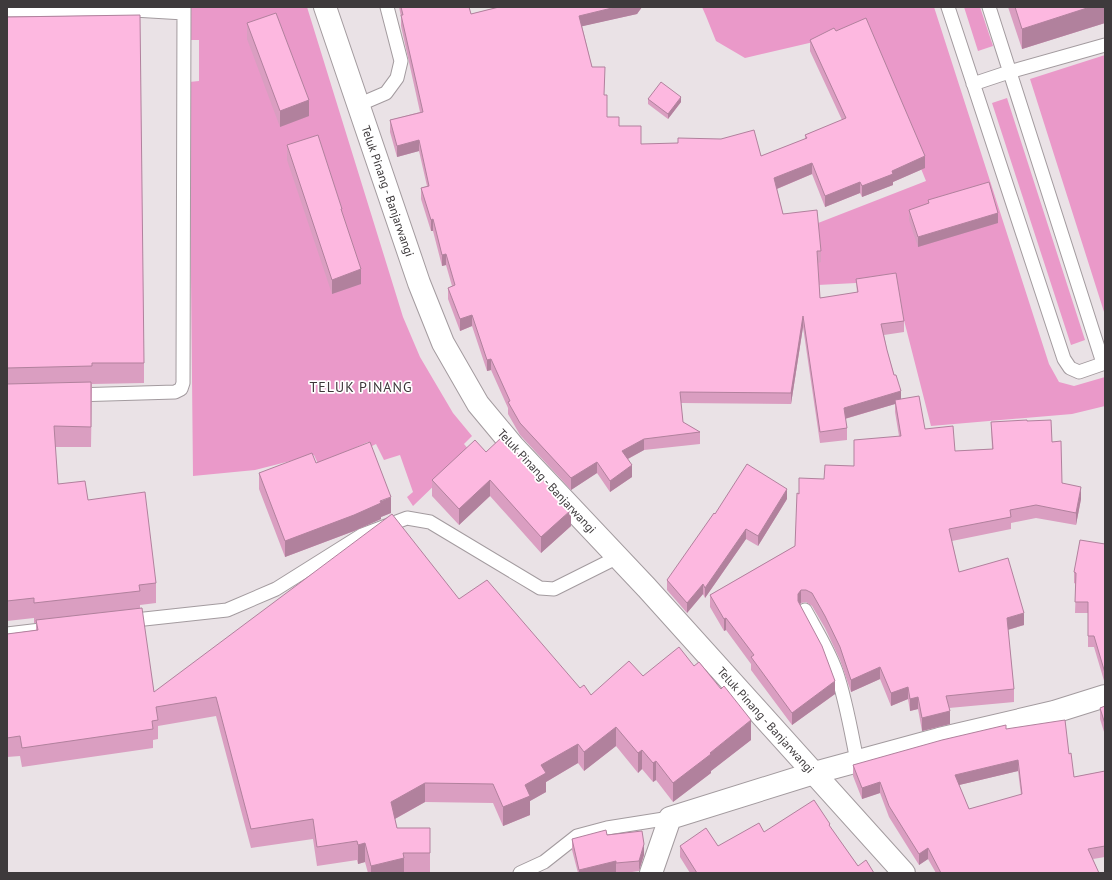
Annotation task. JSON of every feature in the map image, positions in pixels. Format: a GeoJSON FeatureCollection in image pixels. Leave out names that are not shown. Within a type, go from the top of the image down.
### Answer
{"type":"FeatureCollection","features":[{"type":"Feature","properties":{"kind":"main road","name":"Teluk Pinang - Banjarwangi"},"geometry":{"type":"LineString","coordinates":[[325,7],[419,282],[447,350],[478,404],[513,446],[618,557],[904,873]]}},
{"type":"Feature","properties":{"kind":"main road"},"geometry":{"type":"LineString","coordinates":[[651,873],[670,818],[814,773],[939,739],[1061,710],[1105,696]]}},
{"type":"Feature","properties":{"kind":"lane"},"geometry":{"type":"LineString","coordinates":[[358,105],[386,93],[397,78],[401,61],[387,7]]}},
{"type":"Feature","properties":{"kind":"lane"},"geometry":{"type":"LineString","coordinates":[[948,7],[1064,359],[1070,368],[1079,372],[1104,363],[989,7]]}},
{"type":"Feature","properties":{"kind":"lane"},"geometry":{"type":"LineString","coordinates":[[7,10],[117,8],[184,10],[184,383],[180,389],[175,392],[60,395]]}},
{"type":"Feature","properties":{"kind":"lane"},"geometry":{"type":"LineString","coordinates":[[973,84],[1009,72],[1105,45]]}},
{"type":"Feature","properties":{"kind":"lane"},"geometry":{"type":"LineString","coordinates":[[117,622],[227,610],[276,589],[362,535],[407,518],[430,522],[540,588],[554,589],[618,557]]}},
{"type":"Feature","properties":{"kind":"lane"},"geometry":{"type":"LineString","coordinates":[[806,610],[826,646],[836,670],[846,704],[858,762]]}},
{"type":"Feature","properties":{"kind":"lane"},"geometry":{"type":"LineString","coordinates":[[7,634],[62,628]]}},
{"type":"Feature","properties":{"kind":"lane"},"geometry":{"type":"LineString","coordinates":[[520,873],[544,862],[577,836],[607,828],[670,818]]}},
{"type":"Feature","properties":{"kind":"shaded area"},"geometry":{"type":"Polygon","coordinates":[[[189,7],[307,7],[403,317],[420,357],[453,413],[472,436],[464,444],[470,451],[413,506],[407,497],[413,492],[400,455],[384,460],[376,444],[370,447],[368,442],[318,464],[314,455],[255,470],[193,476],[189,82],[199,81],[199,40],[188,40],[189,7]]]}},
{"type":"Feature","properties":{"kind":"shaded area"},"geometry":{"type":"Polygon","coordinates":[[[702,7],[934,7],[1049,364],[1059,382],[1074,386],[1105,377],[1105,406],[1072,414],[931,426],[894,281],[818,285],[813,225],[926,181],[865,30],[745,58],[716,41],[702,7]]]}},
{"type":"Feature","properties":{"kind":"shaded area"},"geometry":{"type":"Polygon","coordinates":[[[964,7],[980,7],[993,46],[978,51],[964,7]]]}},
{"type":"Feature","properties":{"kind":"shaded area"},"geometry":{"type":"Polygon","coordinates":[[[1105,55],[1105,315],[1030,79],[1105,55]]]}},
{"type":"Feature","properties":{"kind":"shaded area"},"geometry":{"type":"Polygon","coordinates":[[[1007,98],[1085,340],[1071,345],[992,103],[1007,98]]]}},
{"type":"Feature","properties":{"kind":"building"},"geometry":{"type":"Polygon","coordinates":[[[401,7],[469,7],[471,14],[499,7],[616,7],[579,16],[592,67],[605,67],[604,95],[607,95],[607,117],[619,117],[619,126],[641,126],[641,144],[678,143],[678,138],[721,139],[754,130],[761,156],[807,138],[805,135],[846,118],[810,40],[834,28],[836,31],[866,18],[925,156],[892,171],[893,174],[862,186],[860,182],[825,196],[812,163],[774,178],[783,214],[817,210],[821,251],[817,251],[820,298],[858,292],[856,279],[896,273],[904,321],[881,324],[894,375],[896,375],[901,391],[844,408],[847,428],[820,432],[803,316],[791,393],[680,392],[683,422],[700,432],[644,439],[622,451],[632,465],[610,481],[597,462],[571,478],[520,423],[508,402],[510,401],[491,359],[487,360],[472,315],[460,319],[448,288],[455,285],[446,254],[442,255],[433,219],[431,220],[421,188],[429,186],[419,140],[397,146],[390,120],[423,112],[401,15],[403,15],[401,7]]]}},
{"type":"Feature","properties":{"kind":"building"},"geometry":{"type":"Polygon","coordinates":[[[1015,7],[1090,7],[1022,29],[1015,7]]]}},
{"type":"Feature","properties":{"kind":"building"},"geometry":{"type":"Polygon","coordinates":[[[276,13],[309,100],[280,111],[247,23],[276,13]]]}},
{"type":"Feature","properties":{"kind":"building"},"geometry":{"type":"Polygon","coordinates":[[[140,15],[144,363],[92,363],[92,366],[7,368],[7,17],[140,15]]]}},
{"type":"Feature","properties":{"kind":"building"},"geometry":{"type":"Polygon","coordinates":[[[661,82],[681,97],[668,114],[648,99],[661,82]]]}},
{"type":"Feature","properties":{"kind":"building"},"geometry":{"type":"Polygon","coordinates":[[[318,135],[361,269],[332,280],[287,145],[318,135]]]}},
{"type":"Feature","properties":{"kind":"building"},"geometry":{"type":"Polygon","coordinates":[[[989,182],[998,213],[918,237],[909,210],[929,203],[928,200],[989,182]]]}},
{"type":"Feature","properties":{"kind":"building"},"geometry":{"type":"Polygon","coordinates":[[[91,382],[91,427],[54,426],[58,484],[85,481],[88,500],[145,492],[156,583],[139,585],[140,591],[34,603],[34,598],[7,601],[7,384],[91,382]]]}},
{"type":"Feature","properties":{"kind":"building"},"geometry":{"type":"Polygon","coordinates":[[[919,396],[925,429],[953,426],[955,451],[993,449],[991,422],[1051,420],[1052,442],[1061,441],[1062,483],[1081,487],[1076,513],[1036,505],[1010,510],[1011,517],[949,529],[959,572],[1008,558],[1024,613],[1007,618],[1014,689],[946,696],[950,711],[922,718],[918,697],[910,699],[908,687],[891,693],[880,667],[851,680],[840,647],[825,616],[812,593],[806,590],[801,590],[798,594],[798,601],[822,646],[835,681],[792,713],[751,657],[754,655],[726,618],[724,619],[710,595],[795,546],[799,478],[824,479],[825,465],[854,466],[854,440],[901,436],[895,400],[919,396]]]}},
{"type":"Feature","properties":{"kind":"building"},"geometry":{"type":"Polygon","coordinates":[[[502,437],[571,510],[541,537],[490,480],[459,509],[432,480],[475,440],[486,452],[502,437]]]}},
{"type":"Feature","properties":{"kind":"building"},"geometry":{"type":"Polygon","coordinates":[[[370,442],[391,497],[380,501],[381,503],[354,515],[285,541],[259,473],[312,453],[316,463],[370,442]]]}},
{"type":"Feature","properties":{"kind":"building"},"geometry":{"type":"Polygon","coordinates":[[[747,464],[787,489],[758,536],[746,529],[705,588],[703,584],[687,603],[667,580],[714,513],[715,514],[747,464]]]}},
{"type":"Feature","properties":{"kind":"building"},"geometry":{"type":"Polygon","coordinates":[[[392,514],[459,599],[487,580],[580,688],[584,685],[591,695],[629,661],[643,676],[679,647],[694,666],[699,662],[721,689],[724,686],[751,720],[710,753],[711,754],[673,783],[656,761],[653,763],[642,750],[638,753],[616,727],[584,752],[578,744],[541,765],[546,773],[525,785],[530,796],[503,807],[493,784],[425,783],[391,802],[397,828],[430,828],[430,853],[403,853],[404,858],[371,866],[365,843],[358,845],[357,841],[317,847],[313,819],[251,829],[216,697],[156,707],[158,720],[152,721],[153,729],[22,748],[20,736],[7,738],[7,634],[38,630],[36,620],[142,608],[154,692],[392,514]]]}},
{"type":"Feature","properties":{"kind":"building"},"geometry":{"type":"Polygon","coordinates":[[[1080,540],[1105,544],[1105,673],[1094,636],[1088,636],[1088,602],[1075,602],[1076,573],[1074,572],[1080,540]]]}},
{"type":"Feature","properties":{"kind":"building"},"geometry":{"type":"Polygon","coordinates":[[[1105,706],[1105,724],[1100,708],[1105,706]]]}},
{"type":"Feature","properties":{"kind":"building"},"geometry":{"type":"Polygon","coordinates":[[[1065,720],[1069,754],[1071,753],[1074,777],[1105,771],[1105,846],[1088,849],[1099,873],[941,873],[928,848],[919,854],[889,806],[880,782],[862,788],[853,765],[942,740],[1006,725],[1006,729],[1065,720]],[[1018,760],[955,775],[969,809],[1022,794],[1018,760]]]}},
{"type":"Feature","properties":{"kind":"building"},"geometry":{"type":"Polygon","coordinates":[[[814,800],[830,824],[829,825],[858,866],[866,860],[874,873],[697,873],[680,846],[706,828],[718,846],[759,823],[764,832],[814,800]]]}},
{"type":"Feature","properties":{"kind":"building"},"geometry":{"type":"Polygon","coordinates":[[[606,830],[607,835],[642,831],[644,844],[639,861],[616,863],[616,861],[579,870],[572,839],[606,830]]]}},
{"type":"Feature","properties":{"kind":"district","name":"TELUK PINANG"},"geometry":{"type":"Point","coordinates":[361,387]}}]}
